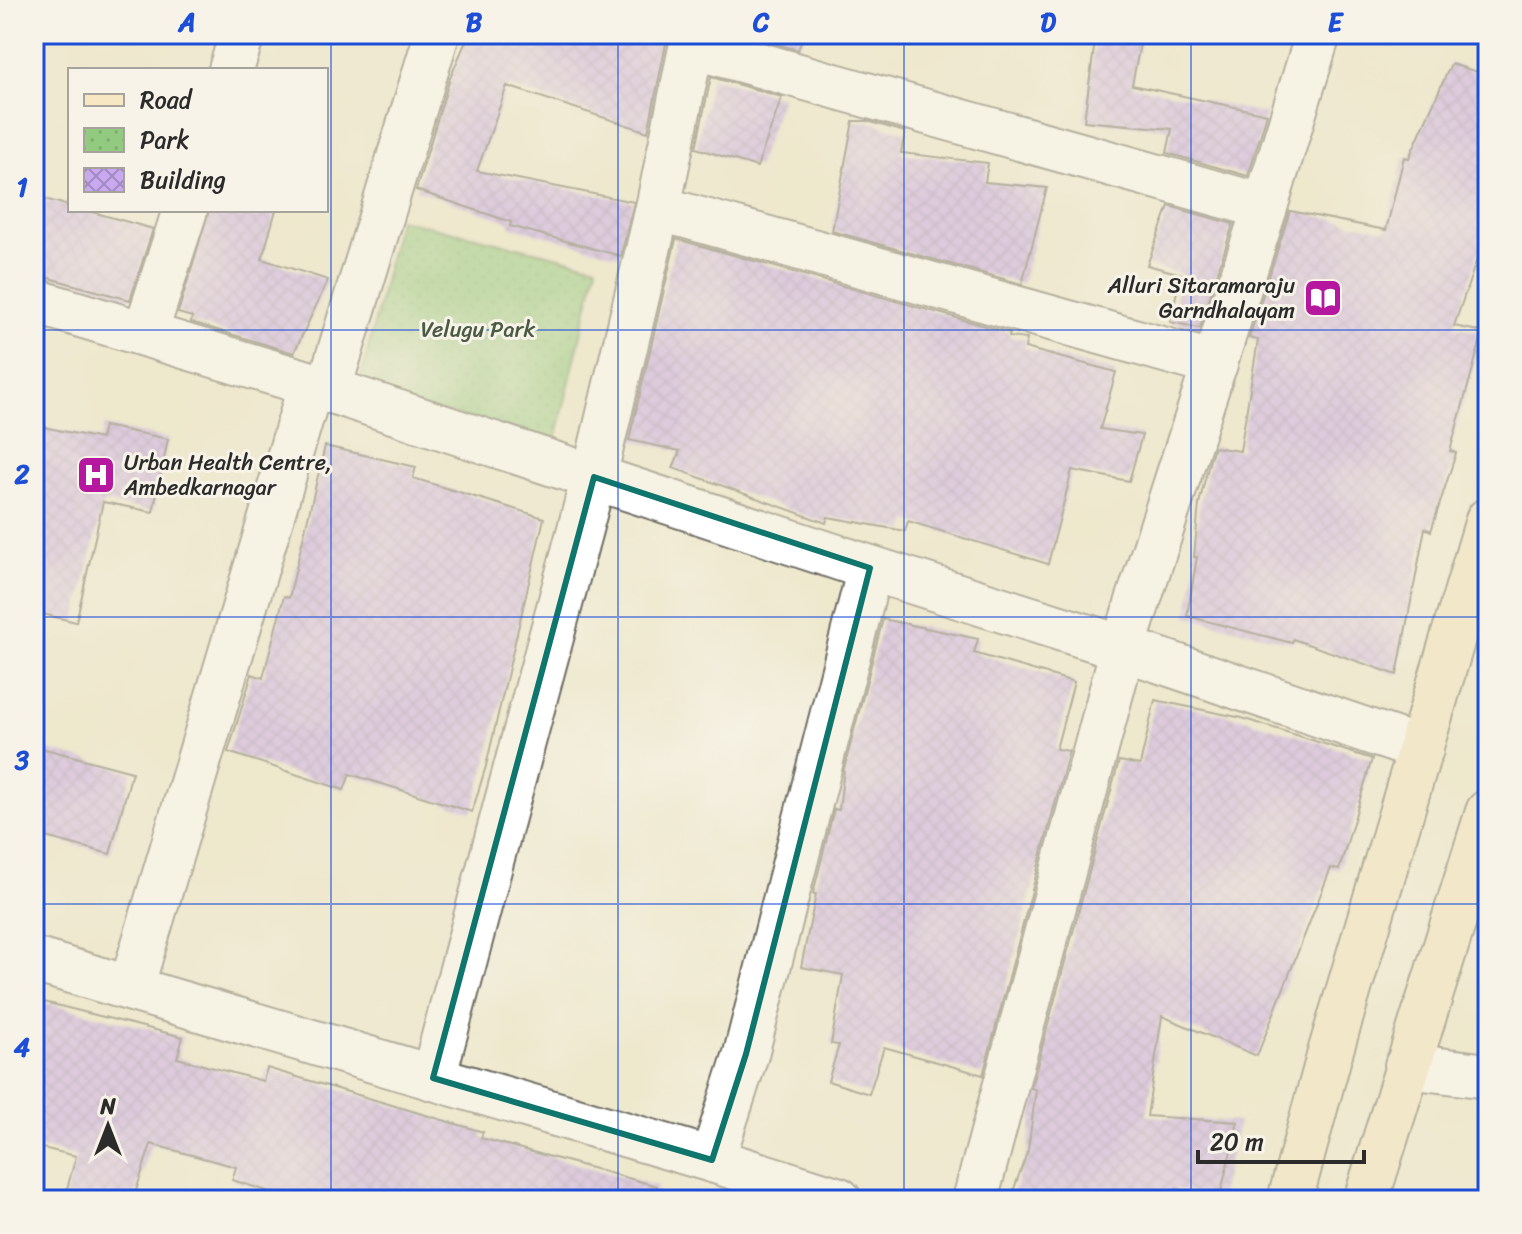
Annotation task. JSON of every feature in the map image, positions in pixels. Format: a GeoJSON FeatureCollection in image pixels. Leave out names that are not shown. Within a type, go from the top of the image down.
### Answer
{"type":"FeatureCollection","features":[{"type":"Feature","properties":{"kind":"main road"},"geometry":{"type":"LineString","coordinates":[[1290,1200],[1330,1053],[1488,520]]}},
{"type":"Feature","properties":{"kind":"main road"},"geometry":{"type":"LineString","coordinates":[[1366,1200],[1487,820]]}},
{"type":"Feature","properties":{"kind":"street"},"geometry":{"type":"LineString","coordinates":[[232,68],[242,34]]}},
{"type":"Feature","properties":{"kind":"street"},"geometry":{"type":"LineString","coordinates":[[131,988],[320,388],[437,34]]}},
{"type":"Feature","properties":{"kind":"street"},"geometry":{"type":"LineString","coordinates":[[975,1200],[1123,648],[1318,34]]}},
{"type":"Feature","properties":{"kind":"street"},"geometry":{"type":"LineString","coordinates":[[433,1078],[594,477],[658,208],[693,40],[1265,207]]}},
{"type":"Feature","properties":{"kind":"street"},"geometry":{"type":"LineString","coordinates":[[658,208],[1215,364]]}},
{"type":"Feature","properties":{"kind":"street"},"geometry":{"type":"LineString","coordinates":[[145,334],[184,212]]}},
{"type":"Feature","properties":{"kind":"street"},"geometry":{"type":"LineString","coordinates":[[34,301],[320,388],[1123,648],[1421,749]]}},
{"type":"Feature","properties":{"kind":"street"},"geometry":{"type":"LineString","coordinates":[[712,1160],[746,1054],[870,568]]}},
{"type":"Feature","properties":{"kind":"street"},"geometry":{"type":"LineString","coordinates":[[34,960],[839,1200]]}},
{"type":"Feature","properties":{"kind":"street"},"geometry":{"type":"LineString","coordinates":[[1407,1066],[1488,1076]]}},
{"type":"Feature","properties":{"kind":"highlighted area"},"geometry":{"type":"Polygon","coordinates":[[[594,477],[870,568],[746,1054],[712,1160],[433,1078],[594,477]]]}},
{"type":"Feature","properties":{"kind":"green space","name":"Velugu Park"},"geometry":{"type":"Polygon","coordinates":[[[399,219],[597,266],[556,439],[358,392],[399,219]]]}},
{"type":"Feature","properties":{"kind":"building"},"geometry":{"type":"Polygon","coordinates":[[[469,34],[668,34],[648,132],[507,86],[477,171],[634,202],[621,256],[510,226],[511,222],[416,190],[450,78],[469,34]]]}},
{"type":"Feature","properties":{"kind":"building"},"geometry":{"type":"Polygon","coordinates":[[[742,34],[804,34],[798,50],[742,34]]]}},
{"type":"Feature","properties":{"kind":"building"},"geometry":{"type":"Polygon","coordinates":[[[1096,34],[1142,34],[1132,85],[1267,114],[1248,176],[1167,153],[1172,129],[1084,121],[1096,34]]]}},
{"type":"Feature","properties":{"kind":"building"},"geometry":{"type":"Polygon","coordinates":[[[1451,64],[1488,75],[1488,227],[1454,326],[1483,332],[1450,451],[1456,453],[1431,531],[1425,528],[1397,675],[1293,639],[1292,643],[1187,616],[1197,557],[1194,557],[1199,504],[1209,463],[1214,447],[1240,451],[1258,340],[1249,338],[1290,211],[1386,230],[1404,157],[1409,158],[1451,64]]]}},
{"type":"Feature","properties":{"kind":"building"},"geometry":{"type":"Polygon","coordinates":[[[711,77],[782,97],[757,167],[696,148],[711,77]]]}},
{"type":"Feature","properties":{"kind":"building"},"geometry":{"type":"Polygon","coordinates":[[[853,121],[867,121],[905,132],[901,153],[988,163],[985,182],[1047,188],[1022,284],[832,231],[853,121]]]}},
{"type":"Feature","properties":{"kind":"building"},"geometry":{"type":"Polygon","coordinates":[[[34,196],[68,205],[68,212],[92,212],[153,229],[130,300],[34,274],[34,196]]]}},
{"type":"Feature","properties":{"kind":"building"},"geometry":{"type":"Polygon","coordinates":[[[1169,206],[1233,224],[1200,328],[1170,322],[1181,274],[1147,265],[1169,206]]]}},
{"type":"Feature","properties":{"kind":"building"},"geometry":{"type":"Polygon","coordinates":[[[208,212],[275,212],[262,259],[328,280],[294,353],[191,322],[192,317],[178,313],[208,212]]]}},
{"type":"Feature","properties":{"kind":"building"},"geometry":{"type":"Polygon","coordinates":[[[676,239],[1010,333],[1009,337],[1027,339],[1025,348],[1116,372],[1100,429],[1142,435],[1129,481],[1072,470],[1048,564],[908,521],[905,531],[828,517],[826,523],[673,468],[680,451],[629,440],[676,239]]]}},
{"type":"Feature","properties":{"kind":"building"},"geometry":{"type":"Polygon","coordinates":[[[34,425],[101,439],[104,426],[168,439],[153,512],[103,502],[76,622],[34,612],[34,425]]]}},
{"type":"Feature","properties":{"kind":"building"},"geometry":{"type":"Polygon","coordinates":[[[325,446],[416,467],[413,478],[544,518],[486,766],[472,812],[350,774],[344,790],[228,752],[252,674],[263,678],[284,596],[289,598],[325,446]]]}},
{"type":"Feature","properties":{"kind":"building"},"geometry":{"type":"Polygon","coordinates":[[[883,619],[978,639],[974,653],[1074,682],[1056,749],[1069,751],[983,1075],[884,1047],[869,1094],[828,1081],[839,1045],[831,1044],[843,975],[801,967],[816,894],[813,894],[834,809],[839,810],[844,769],[883,619]]]}},
{"type":"Feature","properties":{"kind":"building"},"geometry":{"type":"Polygon","coordinates":[[[1155,700],[1242,718],[1372,759],[1339,870],[1331,868],[1257,1056],[1162,1016],[1147,1116],[1238,1122],[1219,1200],[1176,1189],[1173,1200],[1010,1200],[1028,1150],[1036,1090],[1031,1088],[1119,761],[1140,765],[1155,700]]]}},
{"type":"Feature","properties":{"kind":"building"},"geometry":{"type":"Polygon","coordinates":[[[34,746],[132,772],[110,854],[34,834],[34,746]]]}},
{"type":"Feature","properties":{"kind":"building"},"geometry":{"type":"Polygon","coordinates":[[[44,1002],[183,1037],[177,1058],[263,1081],[267,1068],[483,1132],[481,1138],[657,1186],[655,1200],[296,1200],[232,1180],[236,1167],[151,1144],[133,1200],[64,1200],[76,1156],[34,1146],[34,1041],[44,1002]]]}},
{"type":"Feature","properties":{"kind":"place","name":"Alluri Sitaramaraju Garndhalayam"},"geometry":{"type":"Point","coordinates":[1323,298]}},
{"type":"Feature","properties":{"kind":"place","name":"Urban Health Centre, Ambedkarnagar"},"geometry":{"type":"Point","coordinates":[96,475]}}]}
